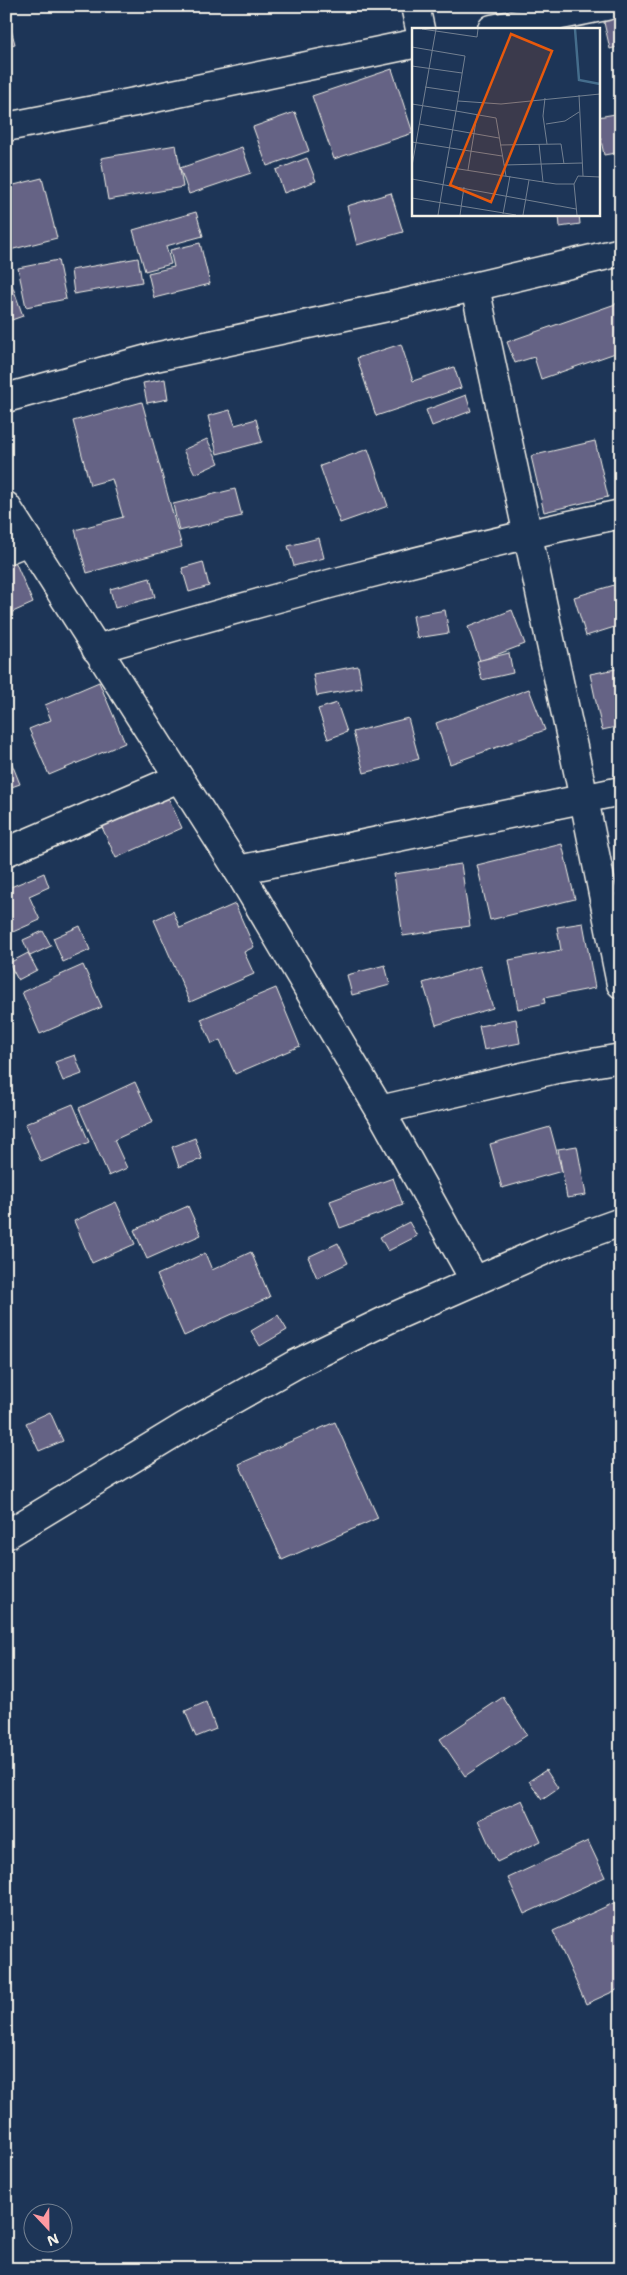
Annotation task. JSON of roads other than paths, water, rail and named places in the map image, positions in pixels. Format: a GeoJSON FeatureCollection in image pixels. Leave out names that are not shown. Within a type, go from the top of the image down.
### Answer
{"type":"FeatureCollection","features":[{"type":"Feature","properties":{"kind":"street"},"geometry":{"type":"LineString","coordinates":[[415,6],[420,28]]}},
{"type":"Feature","properties":{"kind":"street"},"geometry":{"type":"LineString","coordinates":[[497,28],[606,6]]}},
{"type":"Feature","properties":{"kind":"street"},"geometry":{"type":"LineString","coordinates":[[6,127],[412,44]]}},
{"type":"Feature","properties":{"kind":"street"},"geometry":{"type":"LineString","coordinates":[[6,398],[155,356],[475,287],[621,252]]}},
{"type":"Feature","properties":{"kind":"street"},"geometry":{"type":"LineString","coordinates":[[475,287],[584,799],[621,984]]}},
{"type":"Feature","properties":{"kind":"street"},"geometry":{"type":"LineString","coordinates":[[6,506],[17,545],[96,649],[238,870],[380,1110],[475,1281]]}},
{"type":"Feature","properties":{"kind":"street"},"geometry":{"type":"LineString","coordinates":[[96,649],[360,574],[621,514]]}},
{"type":"Feature","properties":{"kind":"street"},"geometry":{"type":"LineString","coordinates":[[6,852],[179,778]]}},
{"type":"Feature","properties":{"kind":"street"},"geometry":{"type":"LineString","coordinates":[[238,870],[621,791]]}},
{"type":"Feature","properties":{"kind":"street"},"geometry":{"type":"LineString","coordinates":[[380,1110],[552,1070],[621,1058]]}},
{"type":"Feature","properties":{"kind":"street"},"geometry":{"type":"LineString","coordinates":[[6,1535],[184,1427],[296,1364],[391,1318],[554,1246],[621,1222]]}}]}
